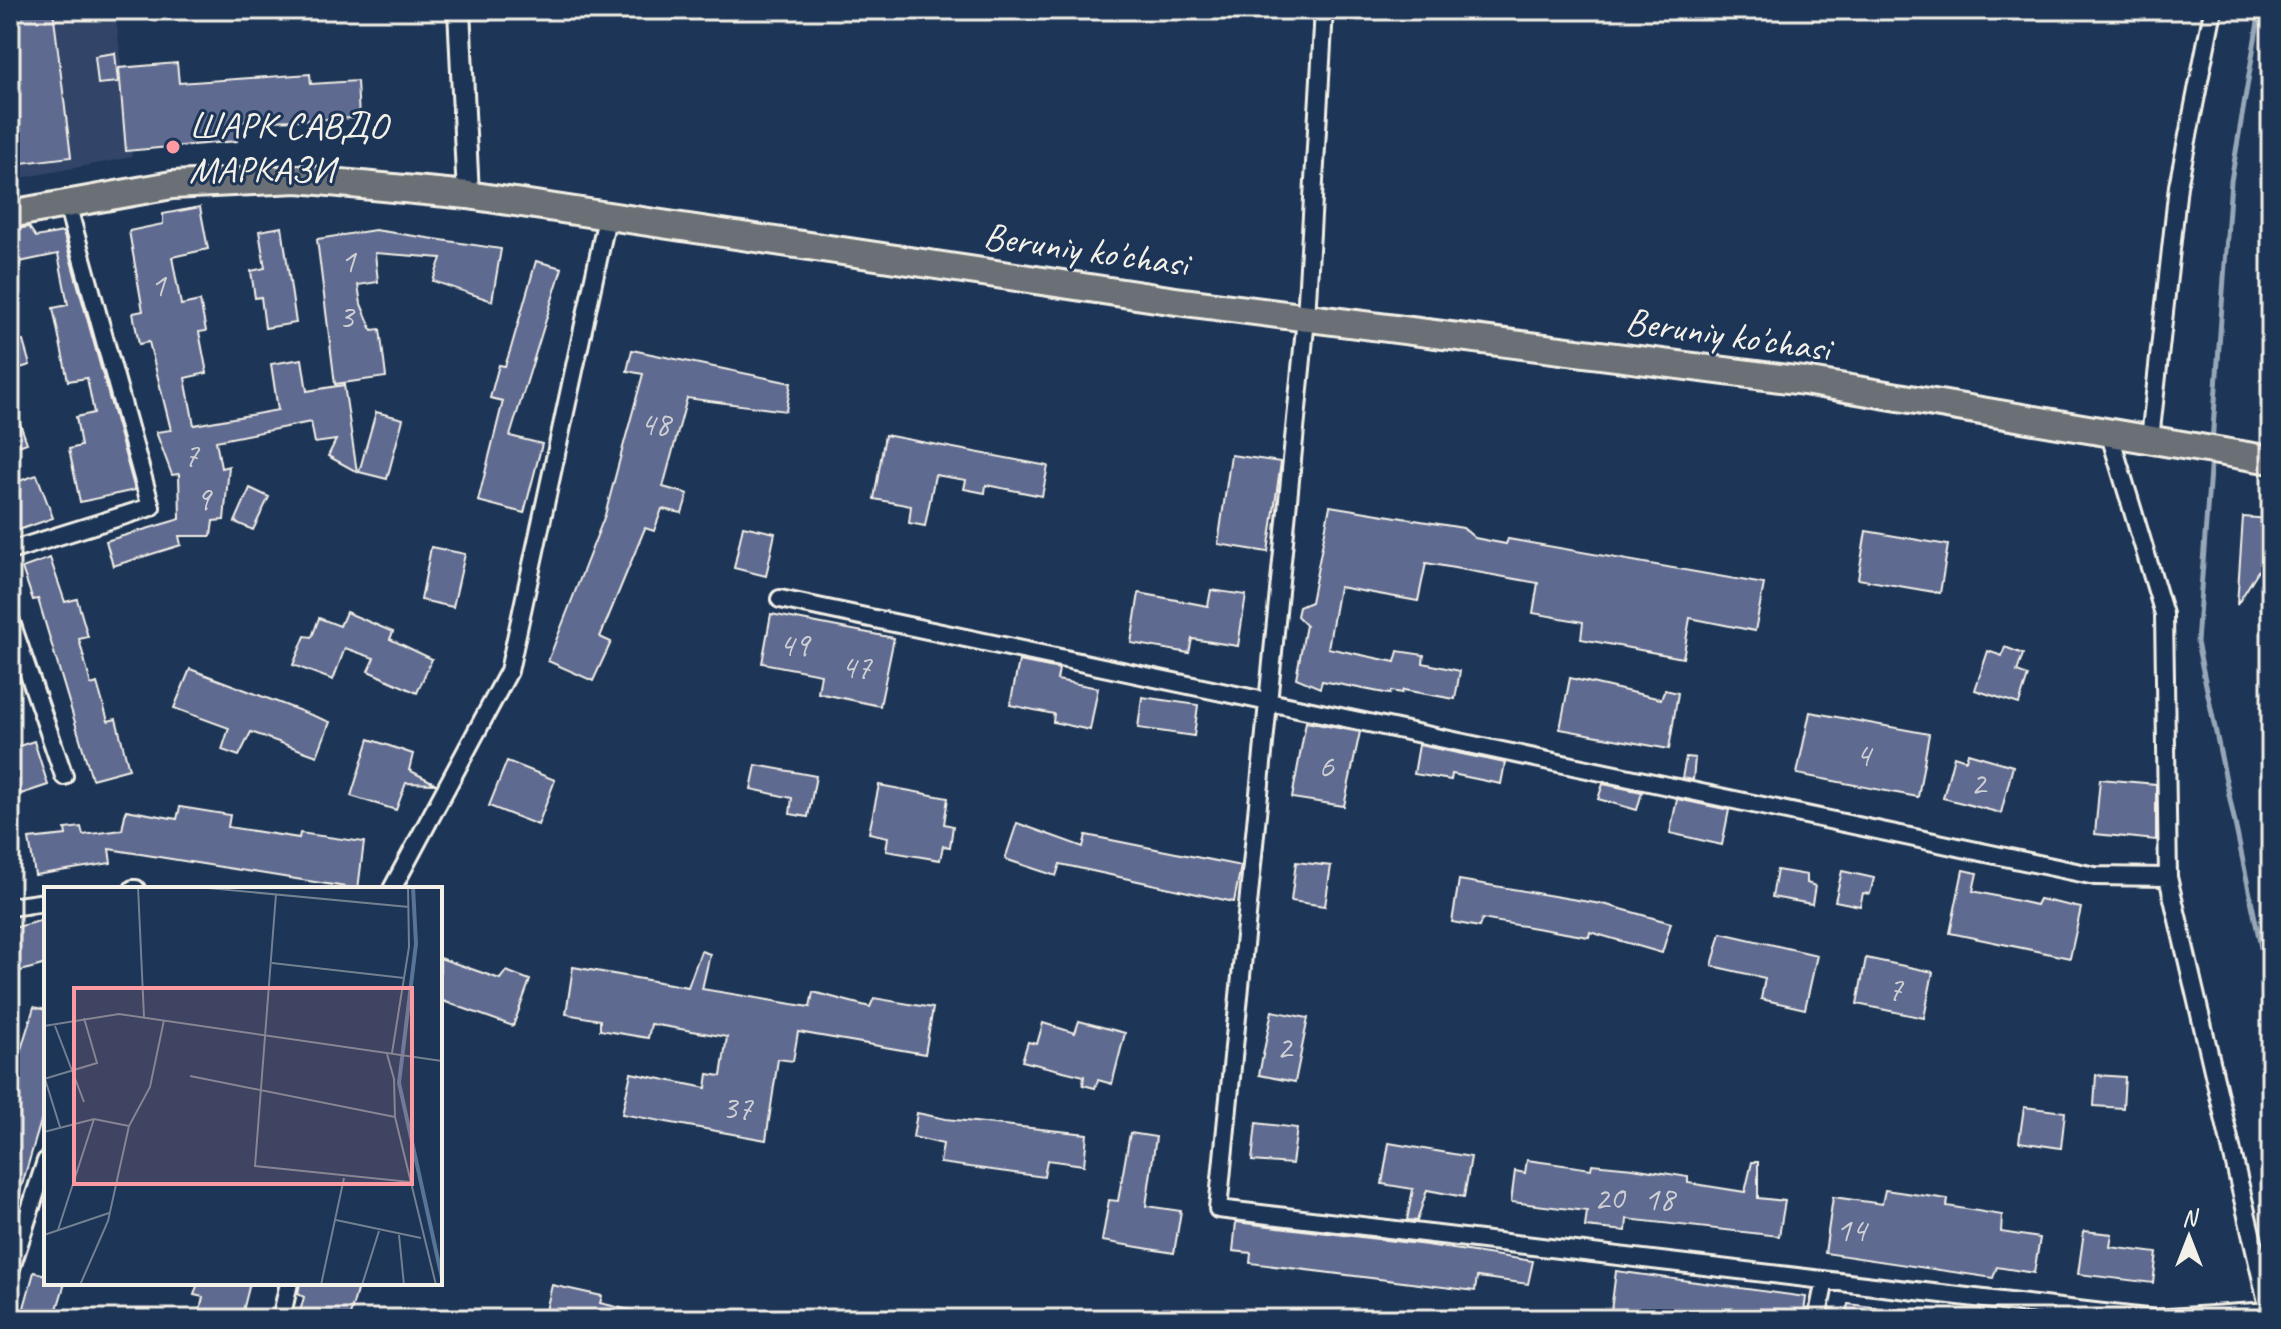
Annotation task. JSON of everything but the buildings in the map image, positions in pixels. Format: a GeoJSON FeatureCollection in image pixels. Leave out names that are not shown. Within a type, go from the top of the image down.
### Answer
{"type":"FeatureCollection","features":[{"type":"Feature","properties":{"kind":"main road","name":"Beruniy ko'chasi"},"geometry":{"type":"LineString","coordinates":[[10,214],[172,185],[298,179],[468,195],[607,218],[1306,318],[1804,381],[2271,460]]}},
{"type":"Feature","properties":{"kind":"street"},"geometry":{"type":"LineString","coordinates":[[459,10],[468,195]]}},
{"type":"Feature","properties":{"kind":"street"},"geometry":{"type":"LineString","coordinates":[[1324,10],[1306,318],[1218,1209],[2155,1319],[2270,1315],[2168,877],[2164,614],[2109,432]]}},
{"type":"Feature","properties":{"kind":"street"},"geometry":{"type":"LineString","coordinates":[[2150,439],[2178,186],[2213,10]]}},
{"type":"Feature","properties":{"kind":"street"},"geometry":{"type":"LineString","coordinates":[[10,551],[151,507],[67,204]]}},
{"type":"Feature","properties":{"kind":"street"},"geometry":{"type":"LineString","coordinates":[[393,887],[509,671],[607,218]]}},
{"type":"Feature","properties":{"kind":"street"},"geometry":{"type":"LineString","coordinates":[[780,599],[2095,876],[2168,877]]}},
{"type":"Feature","properties":{"kind":"street"},"geometry":{"type":"LineString","coordinates":[[10,619],[64,776]]}},
{"type":"Feature","properties":{"kind":"street"},"geometry":{"type":"LineString","coordinates":[[10,907],[44,902]]}},
{"type":"Feature","properties":{"kind":"street"},"geometry":{"type":"LineString","coordinates":[[10,1271],[44,1167]]}},
{"type":"Feature","properties":{"kind":"street"},"geometry":{"type":"LineString","coordinates":[[1817,1319],[1825,1280]]}},
{"type":"Feature","properties":{"kind":"street"},"geometry":{"type":"LineString","coordinates":[[281,1319],[289,1285]]}},
{"type":"Feature","properties":{"kind":"shaded area"},"geometry":{"type":"Polygon","coordinates":[[[10,10],[115,10],[132,157],[10,180],[10,10]]]}},
{"type":"Feature","properties":{"kind":"waterway"},"geometry":{"type":"LineString","coordinates":[[2212,443],[2231,181],[2260,10]]}},
{"type":"Feature","properties":{"kind":"waterway"},"geometry":{"type":"LineString","coordinates":[[2211,457],[2197,642],[2271,995]]}},
{"type":"Feature","properties":{"kind":"place","name":"ШАРК САВДО МАРКАЗИ"},"geometry":{"type":"Point","coordinates":[173,147]}}]}
